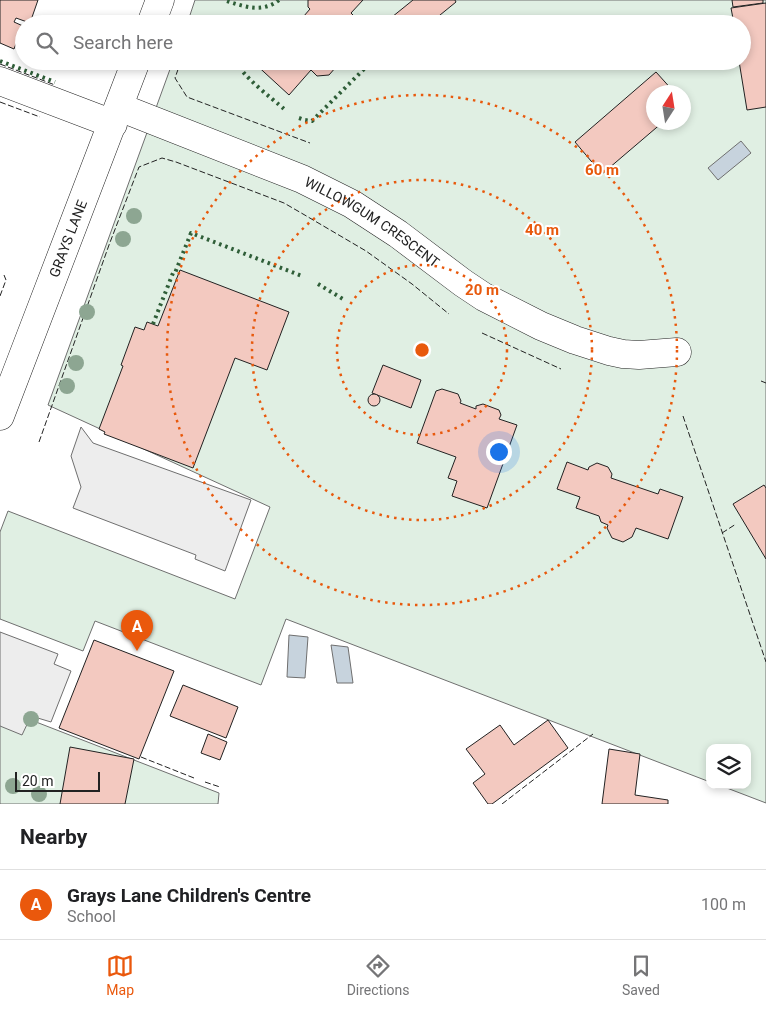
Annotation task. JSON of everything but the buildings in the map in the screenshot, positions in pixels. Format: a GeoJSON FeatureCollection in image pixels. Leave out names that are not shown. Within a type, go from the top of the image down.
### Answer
{"type":"FeatureCollection","features":[{"type":"Feature","properties":{"kind":"street"},"geometry":{"type":"LineString","coordinates":[[154,15],[160,0]]}},
{"type":"Feature","properties":{"kind":"street","name":"GRAYS LANE"},"geometry":{"type":"LineString","coordinates":[[0,416],[133,70]]}},
{"type":"Feature","properties":{"kind":"street","name":"WILLOWGUM CRESCENT"},"geometry":{"type":"LineString","coordinates":[[0,81],[116,115],[302,179],[352,204],[398,234],[470,288],[510,311],[575,340],[623,354],[639,355],[677,352]]}},
{"type":"Feature","properties":{"kind":"green space"},"geometry":{"type":"Polygon","coordinates":[[[195,0],[766,0],[766,803],[729,789],[751,789],[751,744],[706,744],[706,780],[286,619],[261,685],[95,621],[83,651],[0,619],[0,532],[8,511],[235,599],[270,507],[48,405],[170,70],[751,70],[751,15],[190,15],[195,0]]]}},
{"type":"Feature","properties":{"kind":"green space"},"geometry":{"type":"Polygon","coordinates":[[[0,708],[219,793],[218,804],[0,804],[0,708]]]}},
{"type":"Feature","properties":{"kind":"shaded area"},"geometry":{"type":"Polygon","coordinates":[[[741,141],[751,153],[718,180],[708,168],[741,141]]]}},
{"type":"Feature","properties":{"kind":"shaded area"},"geometry":{"type":"Polygon","coordinates":[[[81,427],[93,443],[251,500],[225,571],[195,559],[196,555],[73,508],[81,487],[71,456],[81,427]]]}},
{"type":"Feature","properties":{"kind":"shaded area"},"geometry":{"type":"Polygon","coordinates":[[[0,632],[58,654],[54,664],[71,671],[51,722],[31,716],[22,735],[0,726],[0,632]]]}},
{"type":"Feature","properties":{"kind":"shaded area"},"geometry":{"type":"Polygon","coordinates":[[[289,635],[308,637],[305,678],[287,677],[289,635]]]}},
{"type":"Feature","properties":{"kind":"shaded area"},"geometry":{"type":"Polygon","coordinates":[[[331,645],[348,647],[353,683],[337,683],[331,645]]]}},
{"type":"Feature","properties":{"kind":"hedge"},"geometry":{"type":"LineString","coordinates":[[227,1],[247,7],[260,8],[279,0]]}},
{"type":"Feature","properties":{"kind":"hedge"},"geometry":{"type":"LineString","coordinates":[[0,61],[15,67]]}},
{"type":"Feature","properties":{"kind":"hedge"},"geometry":{"type":"LineString","coordinates":[[24,70],[55,82]]}},
{"type":"Feature","properties":{"kind":"hedge"},"geometry":{"type":"LineString","coordinates":[[242,70],[250,80],[284,109]]}},
{"type":"Feature","properties":{"kind":"hedge"},"geometry":{"type":"LineString","coordinates":[[299,118],[312,121],[363,70]]}},
{"type":"Feature","properties":{"kind":"hedge"},"geometry":{"type":"LineString","coordinates":[[153,324],[191,233],[302,276]]}},
{"type":"Feature","properties":{"kind":"hedge"},"geometry":{"type":"LineString","coordinates":[[318,284],[343,299]]}},
{"type":"Feature","properties":{"kind":"fence"},"geometry":{"type":"LineString","coordinates":[[0,64],[15,70]]}},
{"type":"Feature","properties":{"kind":"fence"},"geometry":{"type":"LineString","coordinates":[[16,70],[55,85]]}},
{"type":"Feature","properties":{"kind":"fence"},"geometry":{"type":"LineString","coordinates":[[178,70],[175,78],[187,97],[310,143]]}},
{"type":"Feature","properties":{"kind":"fence"},"geometry":{"type":"LineString","coordinates":[[0,102],[40,117]]}},
{"type":"Feature","properties":{"kind":"fence"},"geometry":{"type":"LineString","coordinates":[[39,442],[109,245],[139,167],[162,158],[284,203],[366,251],[412,284],[449,314]]}},
{"type":"Feature","properties":{"kind":"fence"},"geometry":{"type":"LineString","coordinates":[[0,296],[6,280],[4,275]]}},
{"type":"Feature","properties":{"kind":"fence"},"geometry":{"type":"LineString","coordinates":[[482,333],[561,369]]}},
{"type":"Feature","properties":{"kind":"fence"},"geometry":{"type":"LineString","coordinates":[[761,381],[766,383]]}},
{"type":"Feature","properties":{"kind":"fence"},"geometry":{"type":"LineString","coordinates":[[683,416],[766,662]]}},
{"type":"Feature","properties":{"kind":"fence"},"geometry":{"type":"LineString","coordinates":[[722,533],[736,524]]}},
{"type":"Feature","properties":{"kind":"fence"},"geometry":{"type":"LineString","coordinates":[[502,804],[593,734]]}},
{"type":"Feature","properties":{"kind":"fence"},"geometry":{"type":"LineString","coordinates":[[141,757],[194,778]]}},
{"type":"Feature","properties":{"kind":"fence"},"geometry":{"type":"LineString","coordinates":[[205,782],[220,787]]}},
{"type":"Feature","properties":{"kind":"place","name":"Grays Lane Children's Centre"},"geometry":{"type":"Point","coordinates":[137,651]}}]}
